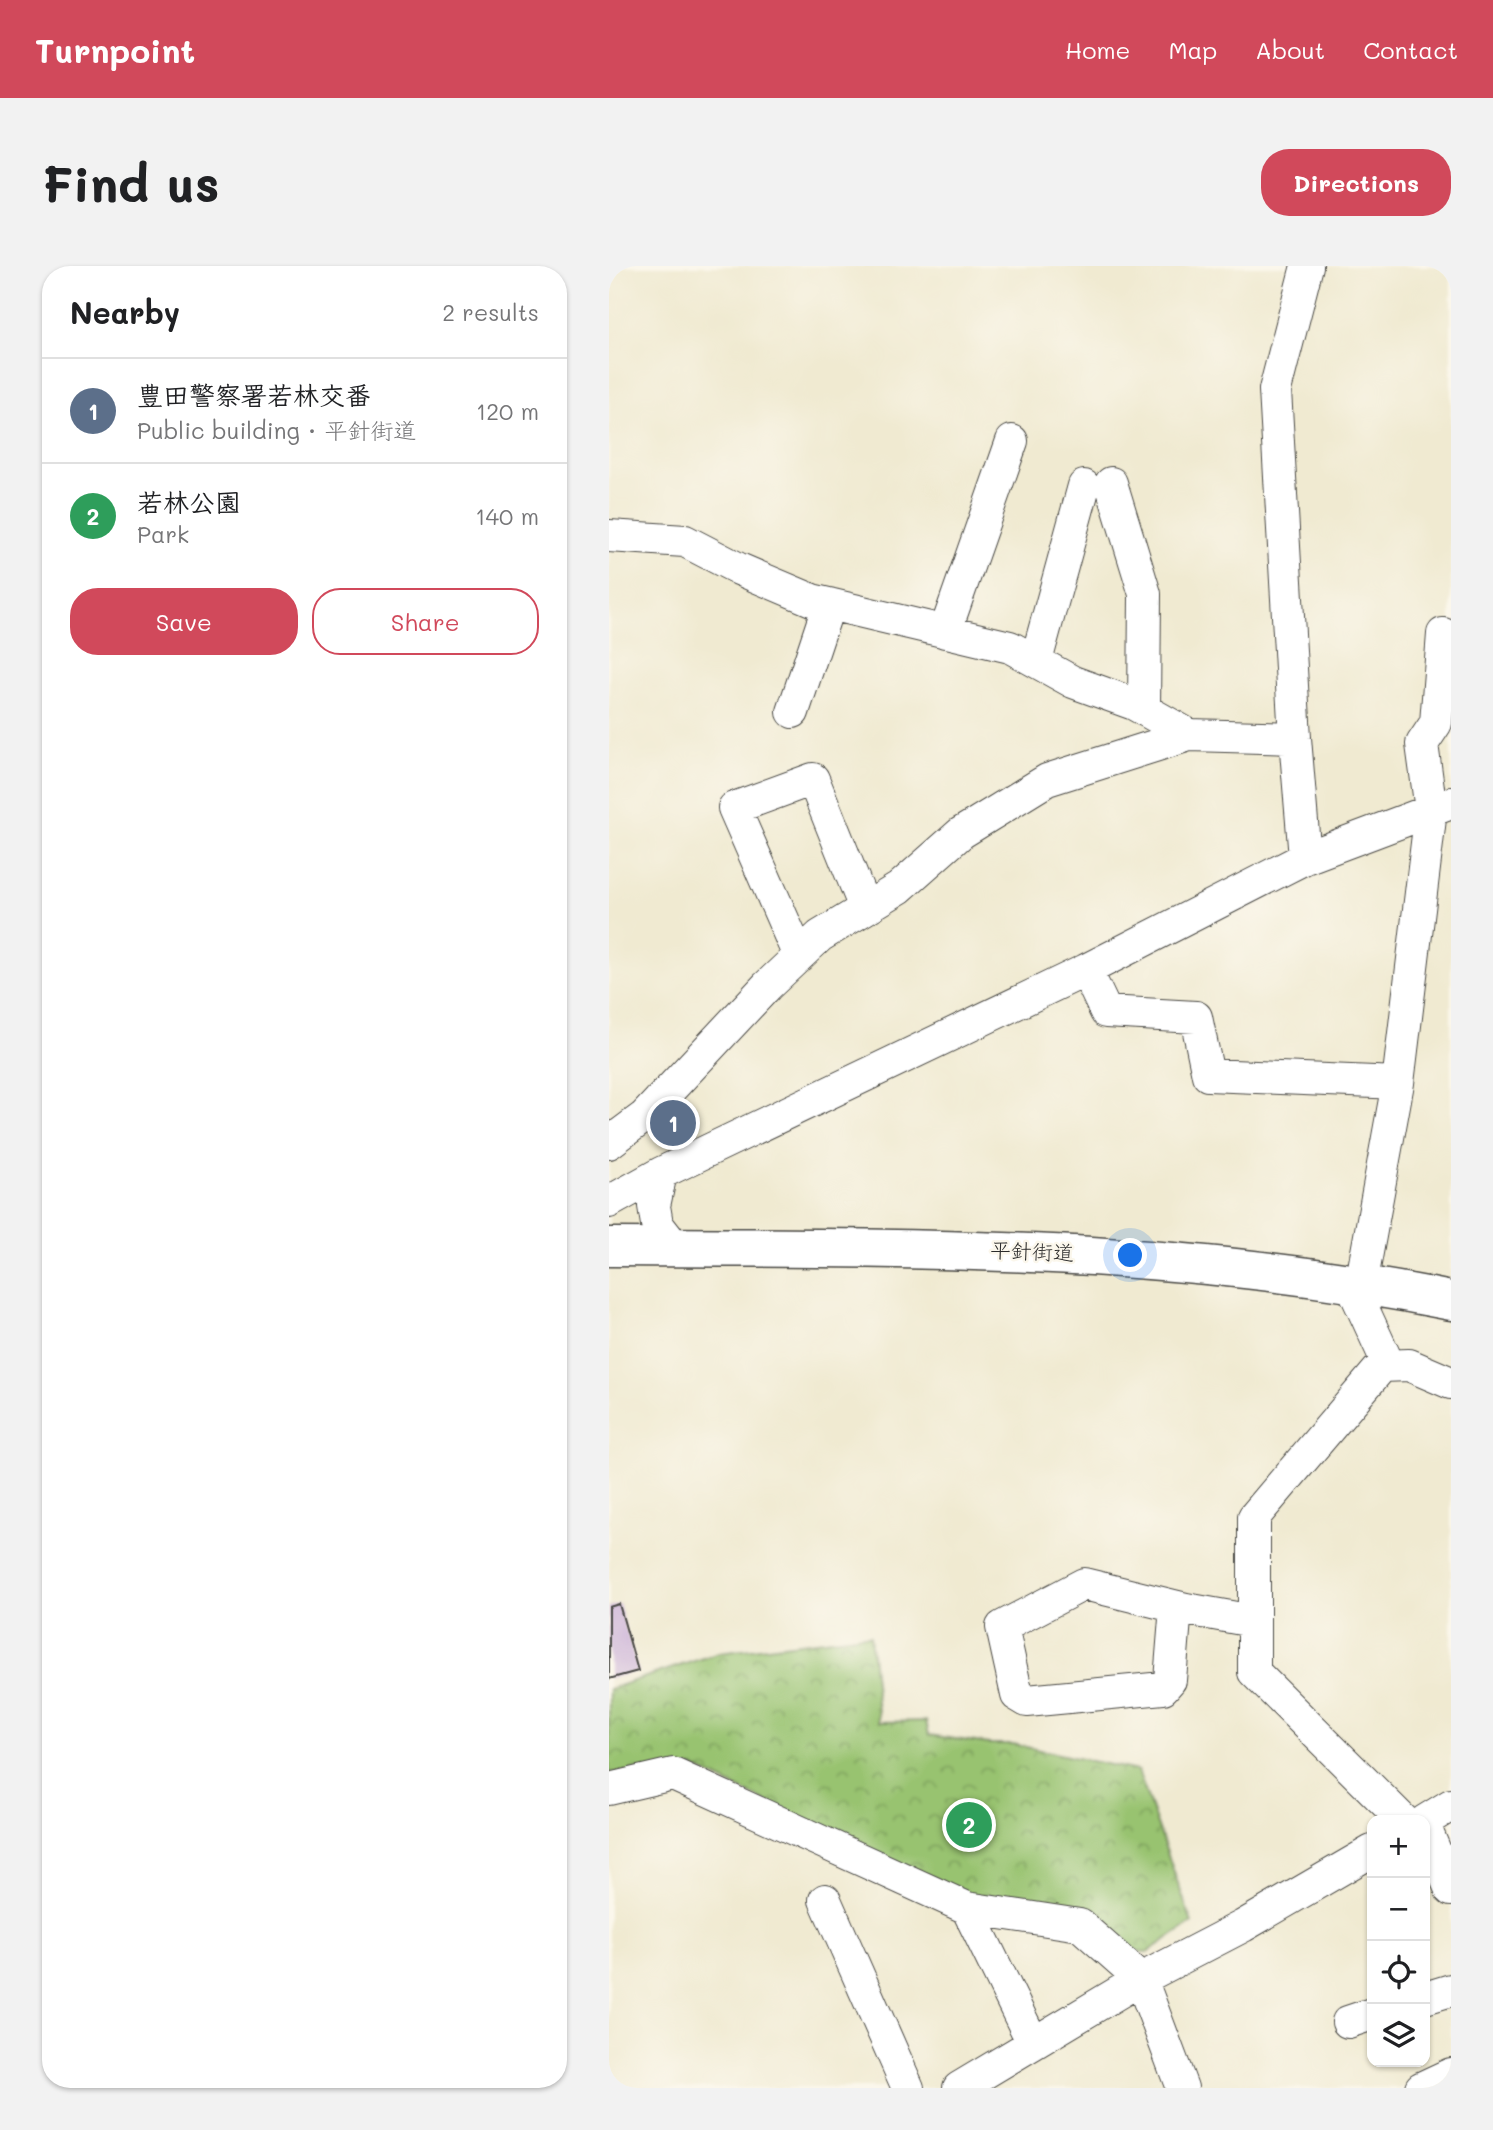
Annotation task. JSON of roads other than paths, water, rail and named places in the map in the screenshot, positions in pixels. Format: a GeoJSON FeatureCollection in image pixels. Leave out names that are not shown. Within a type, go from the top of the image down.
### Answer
{"type":"FeatureCollection","features":[{"type":"Feature","properties":{"kind":"street"},"geometry":{"type":"LineString","coordinates":[[1305,858],[1295,738],[1275,390],[1307,266]]}},
{"type":"Feature","properties":{"kind":"street"},"geometry":{"type":"LineString","coordinates":[[945,632],[1012,441]]}},
{"type":"Feature","properties":{"kind":"street"},"geometry":{"type":"LineString","coordinates":[[1036,662],[1097,484],[1145,594],[1144,710]]}},
{"type":"Feature","properties":{"kind":"street"},"geometry":{"type":"LineString","coordinates":[[609,537],[685,541],[739,569],[811,600],[1010,647],[1073,682],[1144,710],[1189,735]]}},
{"type":"Feature","properties":{"kind":"street"},"geometry":{"type":"LineString","coordinates":[[793,712],[829,604]]}},
{"type":"Feature","properties":{"kind":"street"},"geometry":{"type":"LineString","coordinates":[[1398,1815],[1254,1672],[1254,1517],[1382,1366],[1385,1357],[1357,1284],[1398,1083],[1441,806],[1422,744],[1436,723],[1443,634]]}},
{"type":"Feature","properties":{"kind":"street"},"geometry":{"type":"LineString","coordinates":[[609,1143],[645,1116],[767,986],[820,936],[899,888],[961,833],[1047,780],[1189,735],[1295,738]]}},
{"type":"Feature","properties":{"kind":"street"},"geometry":{"type":"LineString","coordinates":[[799,956],[734,808],[813,779],[865,908]]}},
{"type":"Feature","properties":{"kind":"street"},"geometry":{"type":"LineString","coordinates":[[609,1202],[661,1173],[1086,970],[1305,858],[1441,806]]}},
{"type":"Feature","properties":{"kind":"street"},"geometry":{"type":"LineString","coordinates":[[1086,970],[1106,1012],[1196,1017],[1208,1074],[1398,1083]]}},
{"type":"Feature","properties":{"kind":"street"},"geometry":{"type":"LineString","coordinates":[[661,1173],[654,1206],[657,1224],[675,1247]]}},
{"type":"Feature","properties":{"kind":"street","name":"平針街道"},"geometry":{"type":"LineString","coordinates":[[609,1247],[967,1250],[1096,1255],[1250,1270],[1357,1284],[1451,1301]]}},
{"type":"Feature","properties":{"kind":"street"},"geometry":{"type":"LineString","coordinates":[[1382,1366],[1409,1365],[1451,1383]]}},
{"type":"Feature","properties":{"kind":"street"},"geometry":{"type":"LineString","coordinates":[[1176,1607],[1170,1680],[1163,1688],[1027,1701],[1017,1695],[1003,1627],[1084,1584],[1176,1607],[1253,1621]]}},
{"type":"Feature","properties":{"kind":"street"},"geometry":{"type":"LineString","coordinates":[[609,1788],[673,1774],[967,1908],[1080,1925],[1141,1979],[1182,2088]]}},
{"type":"Feature","properties":{"kind":"street"},"geometry":{"type":"LineString","coordinates":[[1430,1818],[1451,1805]]}},
{"type":"Feature","properties":{"kind":"street"},"geometry":{"type":"LineString","coordinates":[[1430,1839],[1451,1890]]}},
{"type":"Feature","properties":{"kind":"street"},"geometry":{"type":"LineString","coordinates":[[958,2088],[1141,1979],[1243,1926],[1367,1854]]}},
{"type":"Feature","properties":{"kind":"street"},"geometry":{"type":"LineString","coordinates":[[825,1900],[908,2088]]}},
{"type":"Feature","properties":{"kind":"street"},"geometry":{"type":"LineString","coordinates":[[967,1908],[1033,2043]]}},
{"type":"Feature","properties":{"kind":"street"},"geometry":{"type":"LineString","coordinates":[[1430,1996],[1451,1990]]}},
{"type":"Feature","properties":{"kind":"street"},"geometry":{"type":"LineString","coordinates":[[1421,2088],[1451,2074]]}},
{"type":"Feature","properties":{"kind":"place","name":"豊田警察署若林交番"},"geometry":{"type":"Point","coordinates":[673,1123]}},
{"type":"Feature","properties":{"kind":"place","name":"若林公園"},"geometry":{"type":"Point","coordinates":[969,1825]}}]}
